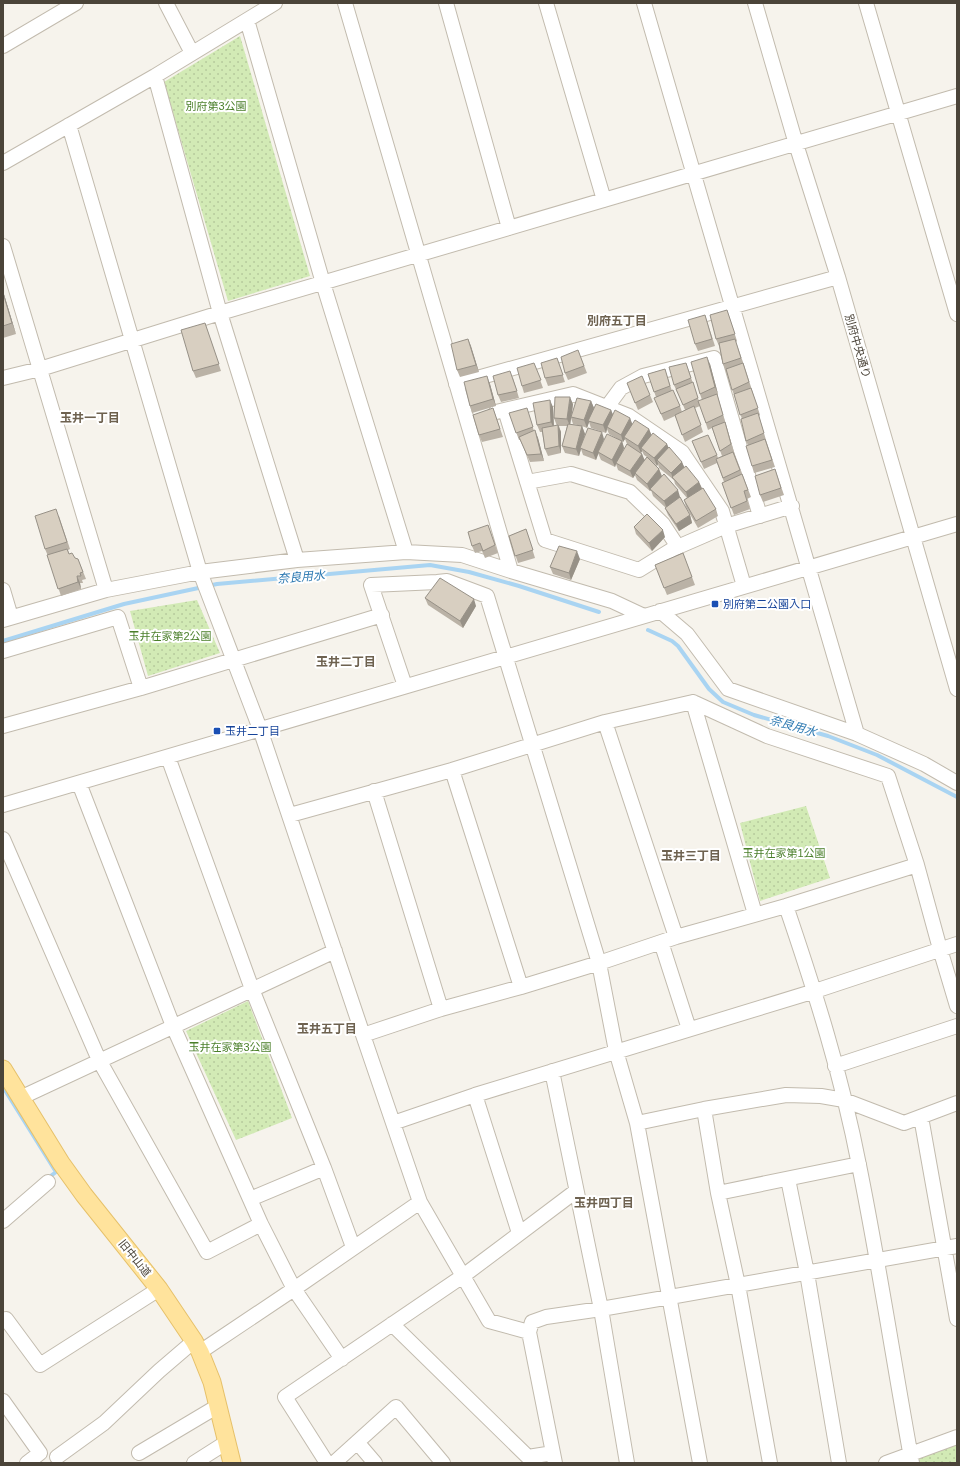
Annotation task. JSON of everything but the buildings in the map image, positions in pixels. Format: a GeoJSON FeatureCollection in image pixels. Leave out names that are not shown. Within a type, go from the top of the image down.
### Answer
{"type":"FeatureCollection","features":[{"type":"Feature","properties":{"kind":"main road","name":"旧中山道"},"geometry":{"type":"LineString","coordinates":[[3,1070],[60,1163],[84,1196],[159,1289],[197,1347],[212,1382],[232,1463]]}},
{"type":"Feature","properties":{"kind":"street"},"geometry":{"type":"LineString","coordinates":[[3,46],[76,3]]}},
{"type":"Feature","properties":{"kind":"street"},"geometry":{"type":"LineString","coordinates":[[166,3],[192,53]]}},
{"type":"Feature","properties":{"kind":"street"},"geometry":{"type":"LineString","coordinates":[[3,163],[155,76],[276,3]]}},
{"type":"Feature","properties":{"kind":"street"},"geometry":{"type":"LineString","coordinates":[[345,3],[511,571]]}},
{"type":"Feature","properties":{"kind":"street"},"geometry":{"type":"LineString","coordinates":[[446,3],[509,228]]}},
{"type":"Feature","properties":{"kind":"street"},"geometry":{"type":"LineString","coordinates":[[546,3],[604,200]]}},
{"type":"Feature","properties":{"kind":"street"},"geometry":{"type":"LineString","coordinates":[[644,3],[693,174],[810,567],[857,734]]}},
{"type":"Feature","properties":{"kind":"street","name":"別府中央通り"},"geometry":{"type":"LineString","coordinates":[[755,3],[796,144],[838,277],[957,689]]}},
{"type":"Feature","properties":{"kind":"street"},"geometry":{"type":"LineString","coordinates":[[866,3],[956,310]]}},
{"type":"Feature","properties":{"kind":"street"},"geometry":{"type":"LineString","coordinates":[[247,20],[323,283],[406,552]]}},
{"type":"Feature","properties":{"kind":"street"},"geometry":{"type":"LineString","coordinates":[[155,76],[220,313],[297,560]]}},
{"type":"Feature","properties":{"kind":"street"},"geometry":{"type":"LineString","coordinates":[[3,378],[40,369],[220,313],[957,96]]}},
{"type":"Feature","properties":{"kind":"street"},"geometry":{"type":"LineString","coordinates":[[69,125],[206,592],[260,729],[420,1202],[489,1320],[529,1332]]}},
{"type":"Feature","properties":{"kind":"street"},"geometry":{"type":"LineString","coordinates":[[3,246],[106,590]]}},
{"type":"Feature","properties":{"kind":"street"},"geometry":{"type":"LineString","coordinates":[[456,384],[838,277]]}},
{"type":"Feature","properties":{"kind":"street"},"geometry":{"type":"LineString","coordinates":[[607,407],[621,388],[643,376],[714,358],[760,516]]}},
{"type":"Feature","properties":{"kind":"street"},"geometry":{"type":"LineString","coordinates":[[466,419],[573,394],[629,416],[682,452],[722,511],[744,586]]}},
{"type":"Feature","properties":{"kind":"street"},"geometry":{"type":"LineString","coordinates":[[505,410],[545,540],[639,570],[678,547],[726,526],[792,506]]}},
{"type":"Feature","properties":{"kind":"street"},"geometry":{"type":"LineString","coordinates":[[527,482],[571,474],[630,492],[663,524],[678,547]]}},
{"type":"Feature","properties":{"kind":"street"},"geometry":{"type":"LineString","coordinates":[[3,805],[957,524]]}},
{"type":"Feature","properties":{"kind":"street"},"geometry":{"type":"LineString","coordinates":[[3,590],[7,618],[106,590],[200,572],[297,560],[406,552],[462,555],[612,601],[644,616]]}},
{"type":"Feature","properties":{"kind":"street"},"geometry":{"type":"LineString","coordinates":[[405,686],[371,584],[447,581],[487,596],[599,963],[616,1051],[637,1123],[700,1463]]}},
{"type":"Feature","properties":{"kind":"street"},"geometry":{"type":"LineString","coordinates":[[660,611],[687,634],[728,689],[857,734],[924,764],[957,783]]}},
{"type":"Feature","properties":{"kind":"street"},"geometry":{"type":"LineString","coordinates":[[3,726],[141,688],[382,616]]}},
{"type":"Feature","properties":{"kind":"street"},"geometry":{"type":"LineString","coordinates":[[3,650],[118,617],[141,688]]}},
{"type":"Feature","properties":{"kind":"street"},"geometry":{"type":"LineString","coordinates":[[290,815],[452,770],[605,722],[693,702],[767,736],[888,776],[917,865],[957,1006]]}},
{"type":"Feature","properties":{"kind":"street"},"geometry":{"type":"LineString","coordinates":[[693,702],[754,914]]}},
{"type":"Feature","properties":{"kind":"street"},"geometry":{"type":"LineString","coordinates":[[605,722],[676,937]]}},
{"type":"Feature","properties":{"kind":"street"},"geometry":{"type":"LineString","coordinates":[[168,757],[252,989],[324,1168],[353,1247]]}},
{"type":"Feature","properties":{"kind":"street"},"geometry":{"type":"LineString","coordinates":[[452,770],[521,987]]}},
{"type":"Feature","properties":{"kind":"street"},"geometry":{"type":"LineString","coordinates":[[78,783],[173,1026],[261,1224],[294,1289],[342,1359]]}},
{"type":"Feature","properties":{"kind":"street"},"geometry":{"type":"LineString","coordinates":[[374,791],[441,1009]]}},
{"type":"Feature","properties":{"kind":"street"},"geometry":{"type":"LineString","coordinates":[[3,839],[99,1060],[207,1252],[261,1224]]}},
{"type":"Feature","properties":{"kind":"street"},"geometry":{"type":"LineString","coordinates":[[363,1035],[441,1009],[521,987],[676,937],[786,906],[917,865]]}},
{"type":"Feature","properties":{"kind":"street"},"geometry":{"type":"LineString","coordinates":[[786,906],[815,991],[844,1100],[859,1164],[911,1459]]}},
{"type":"Feature","properties":{"kind":"street"},"geometry":{"type":"LineString","coordinates":[[661,942],[689,1029]]}},
{"type":"Feature","properties":{"kind":"street"},"geometry":{"type":"LineString","coordinates":[[393,1123],[475,1095],[815,991],[957,944]]}},
{"type":"Feature","properties":{"kind":"street"},"geometry":{"type":"LineString","coordinates":[[20,1098],[335,951]]}},
{"type":"Feature","properties":{"kind":"street"},"geometry":{"type":"LineString","coordinates":[[835,1066],[957,1026]]}},
{"type":"Feature","properties":{"kind":"street"},"geometry":{"type":"LineString","coordinates":[[552,1071],[601,1309],[627,1463]]}},
{"type":"Feature","properties":{"kind":"street"},"geometry":{"type":"LineString","coordinates":[[475,1095],[519,1233]]}},
{"type":"Feature","properties":{"kind":"street"},"geometry":{"type":"LineString","coordinates":[[637,1123],[704,1109],[786,1095],[821,1096],[844,1100],[904,1123],[957,1103]]}},
{"type":"Feature","properties":{"kind":"street"},"geometry":{"type":"LineString","coordinates":[[704,1109],[718,1193],[738,1285],[770,1463]]}},
{"type":"Feature","properties":{"kind":"street"},"geometry":{"type":"LineString","coordinates":[[921,1117],[951,1247],[957,1319]]}},
{"type":"Feature","properties":{"kind":"street"},"geometry":{"type":"LineString","coordinates":[[718,1193],[859,1164]]}},
{"type":"Feature","properties":{"kind":"street"},"geometry":{"type":"LineString","coordinates":[[250,1199],[324,1168]]}},
{"type":"Feature","properties":{"kind":"street"},"geometry":{"type":"LineString","coordinates":[[788,1179],[807,1273],[839,1463]]}},
{"type":"Feature","properties":{"kind":"street"},"geometry":{"type":"LineString","coordinates":[[3,1221],[48,1182]]}},
{"type":"Feature","properties":{"kind":"street"},"geometry":{"type":"LineString","coordinates":[[326,1463],[285,1397],[463,1276],[576,1191]]}},
{"type":"Feature","properties":{"kind":"street"},"geometry":{"type":"LineString","coordinates":[[57,1457],[104,1423],[159,1371],[294,1289],[420,1202]]}},
{"type":"Feature","properties":{"kind":"street"},"geometry":{"type":"LineString","coordinates":[[392,1324],[525,1460],[554,1458],[529,1332],[532,1322],[546,1317],[601,1309],[951,1247]]}},
{"type":"Feature","properties":{"kind":"street"},"geometry":{"type":"LineString","coordinates":[[3,1320],[6,1319],[40,1365],[159,1289]]}},
{"type":"Feature","properties":{"kind":"street"},"geometry":{"type":"LineString","coordinates":[[139,1453],[218,1406]]}},
{"type":"Feature","properties":{"kind":"street"},"geometry":{"type":"LineString","coordinates":[[334,1463],[396,1407],[443,1463]]}},
{"type":"Feature","properties":{"kind":"street"},"geometry":{"type":"LineString","coordinates":[[5,1409],[40,1453],[27,1463]]}},
{"type":"Feature","properties":{"kind":"street"},"geometry":{"type":"LineString","coordinates":[[886,1463],[911,1459],[957,1437]]}},
{"type":"Feature","properties":{"kind":"street"},"geometry":{"type":"LineString","coordinates":[[194,1463],[227,1442]]}},
{"type":"Feature","properties":{"kind":"street"},"geometry":{"type":"LineString","coordinates":[[357,1442],[375,1463]]}},
{"type":"Feature","properties":{"kind":"green space","name":"別府第3公園"},"geometry":{"type":"Polygon","coordinates":[[[240,36],[310,276],[228,301],[164,82],[240,36]]]}},
{"type":"Feature","properties":{"kind":"green space","name":"玉井在家第2公園"},"geometry":{"type":"Polygon","coordinates":[[[197,600],[220,653],[148,676],[130,611],[197,600]]]}},
{"type":"Feature","properties":{"kind":"green space","name":"玉井在家第1公園"},"geometry":{"type":"Polygon","coordinates":[[[806,806],[830,878],[760,901],[740,823],[806,806]]]}},
{"type":"Feature","properties":{"kind":"green space","name":"玉井在家第3公園"},"geometry":{"type":"Polygon","coordinates":[[[248,1001],[292,1118],[236,1140],[186,1031],[248,1001]]]}},
{"type":"Feature","properties":{"kind":"green space"},"geometry":{"type":"Polygon","coordinates":[[[957,1445],[957,1463],[907,1463],[957,1445]]]}},
{"type":"Feature","properties":{"kind":"waterway","name":"奈良用水"},"geometry":{"type":"LineString","coordinates":[[3,641],[124,604],[217,584],[430,565],[469,572],[519,586],[599,612]]}},
{"type":"Feature","properties":{"kind":"waterway","name":"奈良用水"},"geometry":{"type":"LineString","coordinates":[[648,630],[672,641],[678,646],[709,689],[723,702],[754,715],[828,736],[877,755],[957,797]]}},
{"type":"Feature","properties":{"kind":"waterway"},"geometry":{"type":"LineString","coordinates":[[3,1087],[56,1172],[48,1178]]}},
{"type":"Feature","properties":{"kind":"place","name":"別府第二公園入口"},"geometry":{"type":"Point","coordinates":[715,604]}},
{"type":"Feature","properties":{"kind":"place","name":"玉井二丁目"},"geometry":{"type":"Point","coordinates":[217,731]}},
{"type":"Feature","properties":{"kind":"district","name":"別府五丁目"},"geometry":{"type":"Point","coordinates":[617,321]}},
{"type":"Feature","properties":{"kind":"district","name":"玉井一丁目"},"geometry":{"type":"Point","coordinates":[90,418]}},
{"type":"Feature","properties":{"kind":"district","name":"玉井二丁目"},"geometry":{"type":"Point","coordinates":[346,662]}},
{"type":"Feature","properties":{"kind":"district","name":"玉井三丁目"},"geometry":{"type":"Point","coordinates":[691,856]}},
{"type":"Feature","properties":{"kind":"district","name":"玉井五丁目"},"geometry":{"type":"Point","coordinates":[327,1029]}},
{"type":"Feature","properties":{"kind":"district","name":"玉井四丁目"},"geometry":{"type":"Point","coordinates":[604,1203]}}]}
